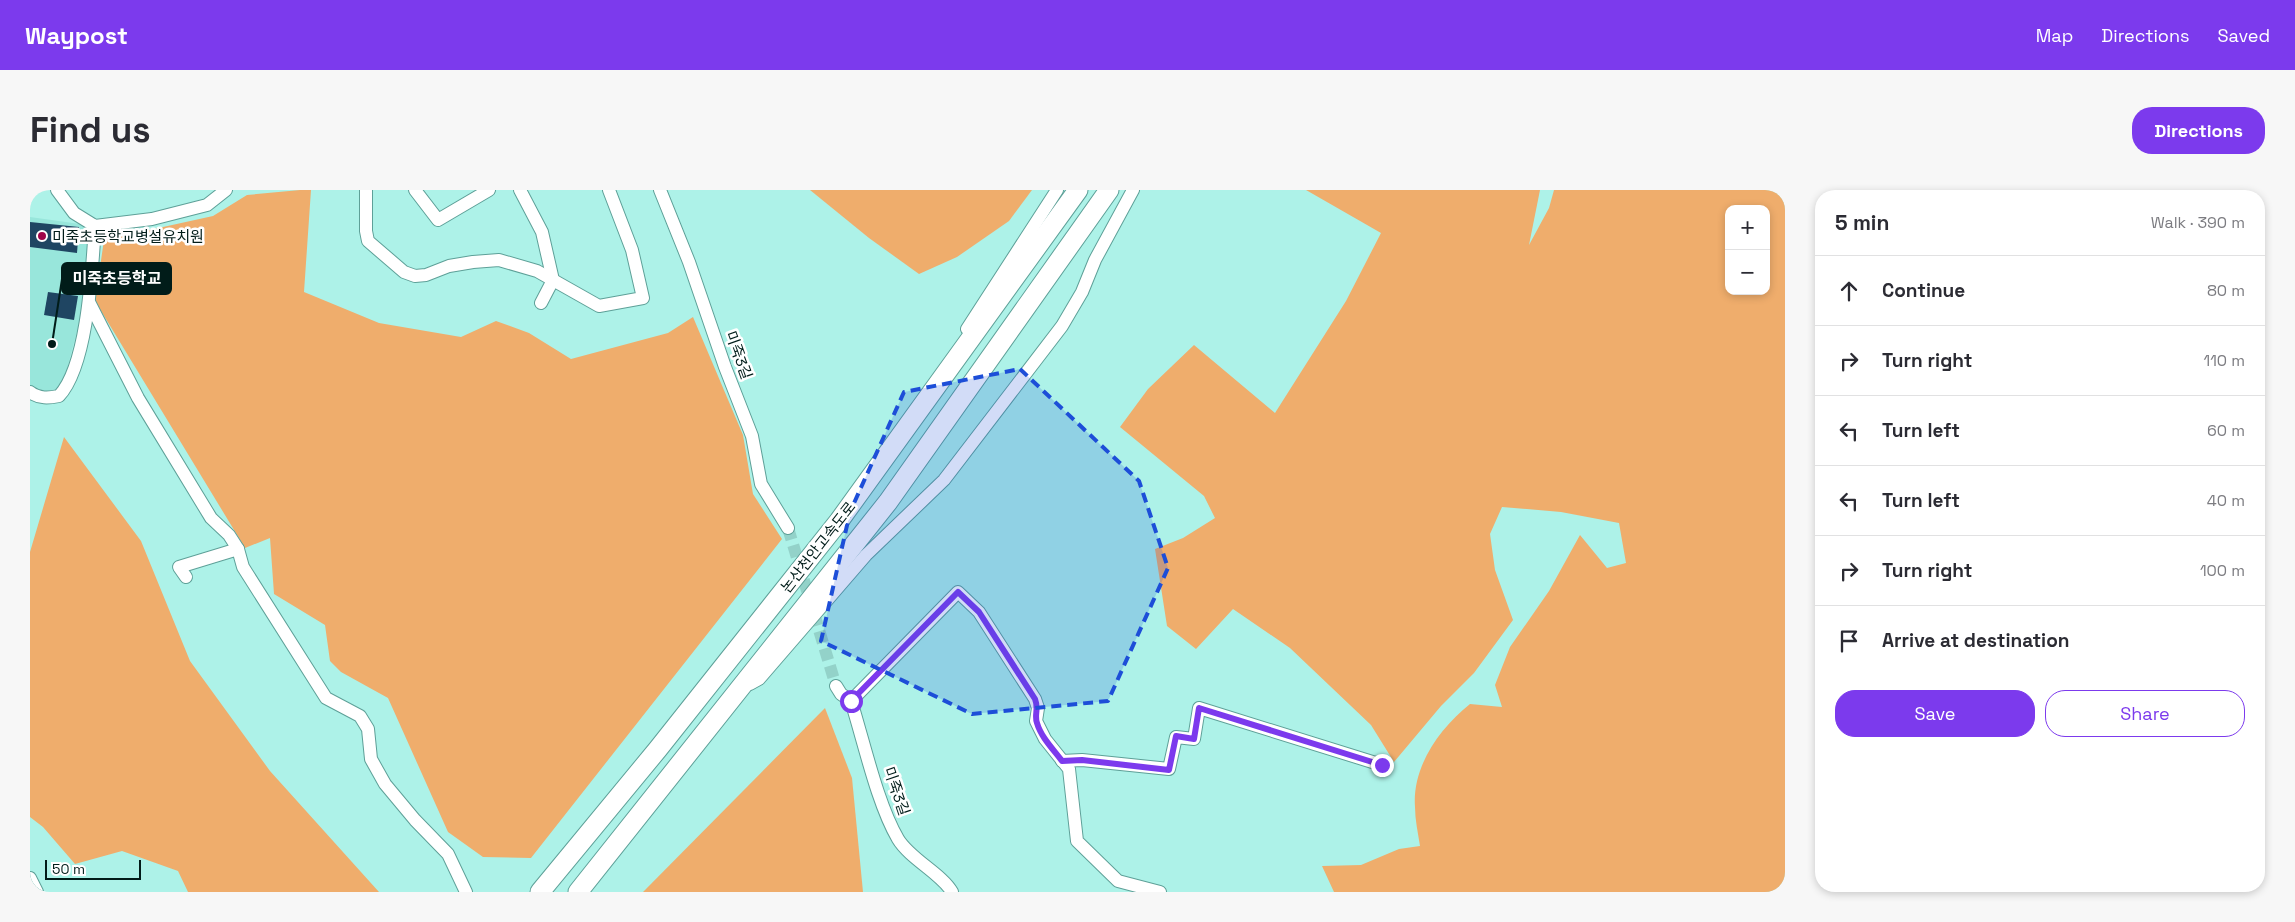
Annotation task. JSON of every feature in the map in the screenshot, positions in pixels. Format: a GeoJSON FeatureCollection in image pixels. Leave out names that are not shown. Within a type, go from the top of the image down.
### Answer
{"type":"FeatureCollection","features":[{"type":"Feature","properties":{"kind":"highway","name":"논산천안고속도로"},"geometry":{"type":"LineString","coordinates":[[540,892],[658,749],[821,544],[910,425],[1078,190]]}},
{"type":"Feature","properties":{"kind":"highway","name":"논산천안고속도로"},"geometry":{"type":"LineString","coordinates":[[578,892],[888,502],[1109,190]]}},
{"type":"Feature","properties":{"kind":"street"},"geometry":{"type":"LineString","coordinates":[[57,190],[74,212],[95,226],[152,218],[207,205],[226,190]]}},
{"type":"Feature","properties":{"kind":"street"},"geometry":{"type":"LineString","coordinates":[[366,190],[366,231],[368,241],[404,272],[415,276],[426,276],[449,266],[499,260],[538,271],[599,306],[643,298],[632,250],[609,190]]}},
{"type":"Feature","properties":{"kind":"street"},"geometry":{"type":"LineString","coordinates":[[415,190],[438,220],[489,190]]}},
{"type":"Feature","properties":{"kind":"street"},"geometry":{"type":"LineString","coordinates":[[520,190],[542,232],[553,280],[541,303]]}},
{"type":"Feature","properties":{"kind":"street","name":"미죽3길"},"geometry":{"type":"LineString","coordinates":[[660,190],[689,262],[725,367],[752,436],[761,484],[788,528]]}},
{"type":"Feature","properties":{"kind":"street"},"geometry":{"type":"LineString","coordinates":[[910,425],[918,399],[968,327],[1057,190]]}},
{"type":"Feature","properties":{"kind":"street"},"geometry":{"type":"LineString","coordinates":[[739,688],[759,679],[866,555],[944,480],[1062,326],[1082,292],[1098,252],[1133,190]]}},
{"type":"Feature","properties":{"kind":"street"},"geometry":{"type":"LineString","coordinates":[[30,392],[35,396],[49,398],[59,396],[66,389],[73,376],[89,302],[95,226]]}},
{"type":"Feature","properties":{"kind":"street"},"geometry":{"type":"LineString","coordinates":[[89,302],[138,398],[211,518],[229,535],[238,550],[243,567],[312,678],[326,698],[360,716],[368,729],[371,759],[385,784],[415,820],[448,854],[466,892]]}},
{"type":"Feature","properties":{"kind":"street"},"geometry":{"type":"LineString","coordinates":[[186,578],[179,567],[238,550]]}},
{"type":"Feature","properties":{"kind":"street"},"geometry":{"type":"LineString","coordinates":[[851,701],[958,592],[979,612],[1035,699],[1038,708],[1036,721],[1045,739],[1069,769],[1077,841],[1118,881],[1160,892]]}},
{"type":"Feature","properties":{"kind":"street","name":"미죽3길"},"geometry":{"type":"LineString","coordinates":[[836,686],[841,694],[851,701],[884,808],[898,840],[928,870],[948,886],[952,892]]}},
{"type":"Feature","properties":{"kind":"street"},"geometry":{"type":"LineString","coordinates":[[1062,761],[1082,760],[1169,770],[1176,736],[1194,739],[1199,708],[1382,765]]}},
{"type":"Feature","properties":{"kind":"street"},"geometry":{"type":"LineString","coordinates":[[30,878],[37,892]]}},
{"type":"Feature","properties":{"kind":"highlighted area"},"geometry":{"type":"Polygon","coordinates":[[[1020,369],[1139,481],[1168,568],[1108,701],[972,714],[821,641],[850,512],[904,392],[1020,369]]]}},
{"type":"Feature","properties":{"kind":"shaded area"},"geometry":{"type":"Polygon","coordinates":[[[311,190],[304,292],[379,323],[461,337],[496,321],[529,333],[571,359],[668,333],[693,317],[743,435],[753,494],[782,539],[531,858],[483,857],[448,832],[388,698],[341,672],[330,661],[325,625],[274,594],[270,538],[245,548],[95,301],[104,240],[213,216],[247,195],[311,190]]]}},
{"type":"Feature","properties":{"kind":"shaded area"},"geometry":{"type":"Polygon","coordinates":[[[810,190],[1032,190],[1009,221],[957,257],[919,274],[869,238],[810,190]]]}},
{"type":"Feature","properties":{"kind":"shaded area"},"geometry":{"type":"Polygon","coordinates":[[[1306,190],[1540,190],[1529,245],[1549,208],[1554,190],[1785,190],[1785,892],[1334,892],[1322,866],[1361,865],[1399,849],[1420,846],[1415,792],[1418,777],[1430,749],[1448,724],[1470,704],[1502,707],[1495,685],[1510,647],[1549,591],[1580,535],[1607,568],[1626,563],[1619,523],[1561,512],[1502,507],[1490,534],[1495,570],[1513,620],[1474,673],[1441,706],[1394,762],[1371,725],[1290,648],[1233,609],[1196,649],[1167,626],[1155,549],[1183,538],[1215,518],[1204,496],[1120,427],[1148,389],[1194,345],[1275,413],[1346,301],[1381,233],[1306,190]]]}},
{"type":"Feature","properties":{"kind":"shaded area"},"geometry":{"type":"Polygon","coordinates":[[[30,217],[80,224],[91,230],[84,304],[63,385],[55,390],[35,389],[30,385],[30,217]]]}},
{"type":"Feature","properties":{"kind":"shaded area"},"geometry":{"type":"Polygon","coordinates":[[[64,437],[141,541],[190,661],[270,771],[379,892],[188,892],[178,871],[122,851],[75,864],[43,827],[30,817],[30,552],[64,437]]]}},
{"type":"Feature","properties":{"kind":"shaded area"},"geometry":{"type":"Polygon","coordinates":[[[825,708],[852,778],[863,892],[643,892],[825,708]]]}},
{"type":"Feature","properties":{"kind":"building"},"geometry":{"type":"Polygon","coordinates":[[[30,222],[79,227],[77,253],[30,247],[30,222]]]}},
{"type":"Feature","properties":{"kind":"building"},"geometry":{"type":"Polygon","coordinates":[[[48,292],[78,296],[74,320],[44,315],[48,292]]]}},
{"type":"Feature","properties":{"kind":"tunnel"},"geometry":{"type":"LineString","coordinates":[[788,528],[836,686]]}},
{"type":"Feature","properties":{"kind":"place","name":"미죽초등학교병설유치원"},"geometry":{"type":"Point","coordinates":[42,236]}},
{"type":"Feature","properties":{"kind":"place","name":"미죽초등학교"},"geometry":{"type":"Point","coordinates":[52,344]}},
{"type":"Feature","properties":{"kind":"route"},"geometry":{"type":"LineString","coordinates":[[851,701],[958,592],[979,612],[1000,648],[1035,699],[1038,708],[1036,721],[1045,739],[1062,761],[1082,760],[1169,770],[1176,736],[1194,739],[1199,708],[1382,765]]}}]}
